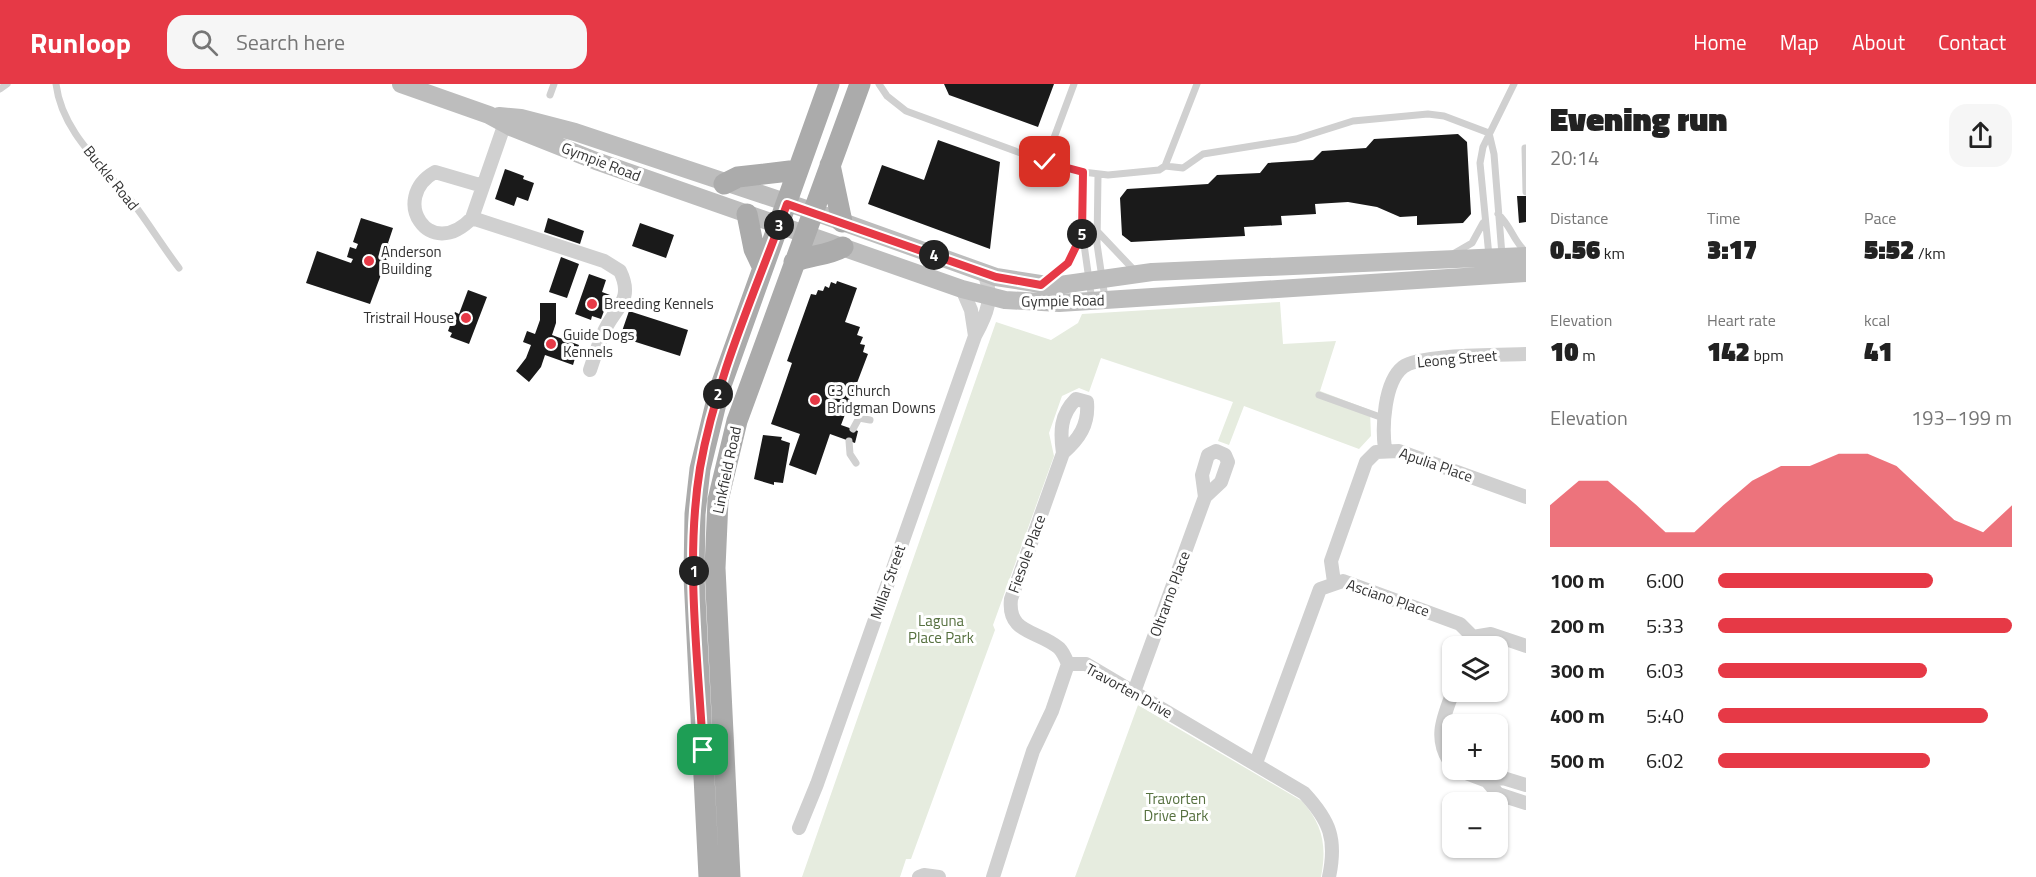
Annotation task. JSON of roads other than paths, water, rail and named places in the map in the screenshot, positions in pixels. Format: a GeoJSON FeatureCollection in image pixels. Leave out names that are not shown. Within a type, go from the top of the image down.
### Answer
{"type":"FeatureCollection","features":[{"type":"Feature","properties":{"kind":"main road","name":"Gympie Road"},"geometry":{"type":"LineString","coordinates":[[401,84],[497,119],[596,161],[962,289],[1024,303],[1099,300],[1496,266],[1526,254]]}},
{"type":"Feature","properties":{"kind":"main road","name":"Linkfield Road"},"geometry":{"type":"LineString","coordinates":[[709,877],[694,577],[696,506],[713,411],[829,84]]}},
{"type":"Feature","properties":{"kind":"main road","name":"Linkfield Road"},"geometry":{"type":"LineString","coordinates":[[730,877],[715,568],[716,516],[731,438],[860,84]]}},
{"type":"Feature","properties":{"kind":"main road","name":"Gympie Road"},"geometry":{"type":"LineString","coordinates":[[497,119],[548,124],[724,184],[812,211],[1009,281],[1041,285],[1138,273],[1445,258],[1526,273]]}},
{"type":"Feature","properties":{"kind":"main road"},"geometry":{"type":"LineString","coordinates":[[830,165],[842,222]]}},
{"type":"Feature","properties":{"kind":"main road"},"geometry":{"type":"LineString","coordinates":[[724,184],[738,177],[798,170]]}},
{"type":"Feature","properties":{"kind":"main road"},"geometry":{"type":"LineString","coordinates":[[747,213],[754,249],[763,268]]}},
{"type":"Feature","properties":{"kind":"main road"},"geometry":{"type":"LineString","coordinates":[[794,262],[810,256],[830,255],[843,247]]}},
{"type":"Feature","properties":{"kind":"street"},"geometry":{"type":"LineString","coordinates":[[483,186],[435,172],[424,178],[417,193],[414,206],[416,216],[423,226],[435,233],[450,233],[461,229],[472,218],[483,186],[497,119]]}},
{"type":"Feature","properties":{"kind":"street"},"geometry":{"type":"LineString","coordinates":[[472,218],[604,261],[615,265],[620,271],[626,293],[622,304],[603,333],[590,370]]}},
{"type":"Feature","properties":{"kind":"street"},"geometry":{"type":"LineString","coordinates":[[984,273],[990,297]]}},
{"type":"Feature","properties":{"kind":"street","name":"Millar Street"},"geometry":{"type":"LineString","coordinates":[[962,289],[971,310],[975,336]]}},
{"type":"Feature","properties":{"kind":"street","name":"Millar Street"},"geometry":{"type":"LineString","coordinates":[[799,828],[817,784],[975,336],[988,311],[990,297]]}},
{"type":"Feature","properties":{"kind":"street","name":"Leong Street"},"geometry":{"type":"LineString","coordinates":[[1385,449],[1383,418],[1391,388],[1401,368],[1412,362],[1526,354]]}},
{"type":"Feature","properties":{"kind":"street","name":"Apulia Place"},"geometry":{"type":"LineString","coordinates":[[1334,582],[1331,561],[1366,462],[1376,452],[1385,449],[1399,450],[1526,497]]}},
{"type":"Feature","properties":{"kind":"street","name":"Fiesole Place"},"geometry":{"type":"LineString","coordinates":[[1063,453],[1011,598],[1009,613],[1016,623],[1060,649],[1068,664]]}},
{"type":"Feature","properties":{"kind":"street","name":"Oltrarno Place"},"geometry":{"type":"LineString","coordinates":[[1134,692],[1205,497]]}},
{"type":"Feature","properties":{"kind":"street","name":"Asciano Place"},"geometry":{"type":"LineString","coordinates":[[1256,763],[1320,589],[1334,582],[1343,581],[1460,624],[1467,636]]}},
{"type":"Feature","properties":{"kind":"street","name":"Asciano Place"},"geometry":{"type":"LineString","coordinates":[[1508,640],[1526,646]]}},
{"type":"Feature","properties":{"kind":"street","name":"Travorten Drive"},"geometry":{"type":"LineString","coordinates":[[991,877],[1012,823],[1033,751],[1052,711],[1068,664],[1086,664],[1304,793],[1320,811],[1333,844],[1329,877]]}},
{"type":"Feature","properties":{"kind":"street"},"geometry":{"type":"LineString","coordinates":[[1442,721],[1440,742],[1442,748]]}},
{"type":"Feature","properties":{"kind":"street"},"geometry":{"type":"LineString","coordinates":[[1526,785],[1503,778],[1487,781],[1498,794],[1526,803]]}},
{"type":"Feature","properties":{"kind":"street"},"geometry":{"type":"LineString","coordinates":[[919,877],[924,875],[939,877]]}},
{"type":"Feature","properties":{"kind":"lane"},"geometry":{"type":"LineString","coordinates":[[0,89],[7,84]]}},
{"type":"Feature","properties":{"kind":"lane","name":"Buckle Road"},"geometry":{"type":"LineString","coordinates":[[56,84],[60,107],[71,128],[132,203],[178,268]]}},
{"type":"Feature","properties":{"kind":"lane"},"geometry":{"type":"LineString","coordinates":[[550,95],[554,84]]}},
{"type":"Feature","properties":{"kind":"lane"},"geometry":{"type":"LineString","coordinates":[[879,84],[887,96],[906,111],[1045,162],[1098,176],[1159,170],[1166,166],[1183,168],[1203,154],[1296,139],[1353,121],[1428,114],[1444,116],[1489,133]]}},
{"type":"Feature","properties":{"kind":"lane"},"geometry":{"type":"LineString","coordinates":[[1045,162],[1074,84]]}},
{"type":"Feature","properties":{"kind":"lane"},"geometry":{"type":"LineString","coordinates":[[1166,166],[1197,84]]}},
{"type":"Feature","properties":{"kind":"lane"},"geometry":{"type":"LineString","coordinates":[[1496,266],[1484,220],[1480,163],[1489,133],[1514,84]]}},
{"type":"Feature","properties":{"kind":"lane"},"geometry":{"type":"LineString","coordinates":[[1489,133],[1494,154],[1498,214],[1496,266]]}},
{"type":"Feature","properties":{"kind":"lane"},"geometry":{"type":"LineString","coordinates":[[1525,148],[1526,192]]}},
{"type":"Feature","properties":{"kind":"lane"},"geometry":{"type":"LineString","coordinates":[[1083,172],[1082,234],[1099,300]]}},
{"type":"Feature","properties":{"kind":"lane"},"geometry":{"type":"LineString","coordinates":[[1098,176],[1095,280],[1099,300]]}},
{"type":"Feature","properties":{"kind":"lane"},"geometry":{"type":"LineString","coordinates":[[1498,214],[1510,225],[1516,241],[1526,254]]}},
{"type":"Feature","properties":{"kind":"lane"},"geometry":{"type":"LineString","coordinates":[[1445,258],[1472,243],[1479,234],[1484,220]]}},
{"type":"Feature","properties":{"kind":"lane"},"geometry":{"type":"LineString","coordinates":[[1097,231],[1138,273]]}},
{"type":"Feature","properties":{"kind":"lane"},"geometry":{"type":"LineString","coordinates":[[1041,285],[1068,263],[1082,234]]}},
{"type":"Feature","properties":{"kind":"lane"},"geometry":{"type":"LineString","coordinates":[[1319,395],[1383,418]]}},
{"type":"Feature","properties":{"kind":"lane"},"geometry":{"type":"LineString","coordinates":[[853,429],[859,418],[870,420]]}},
{"type":"Feature","properties":{"kind":"lane"},"geometry":{"type":"LineString","coordinates":[[849,441],[850,454],[856,463]]}},
{"type":"Feature","properties":{"kind":"place","name":"Anderson Building"},"geometry":{"type":"Point","coordinates":[369,261]}},
{"type":"Feature","properties":{"kind":"place","name":"Breeding Kennels"},"geometry":{"type":"Point","coordinates":[592,304]}},
{"type":"Feature","properties":{"kind":"place","name":"Tristrail House"},"geometry":{"type":"Point","coordinates":[466,318]}},
{"type":"Feature","properties":{"kind":"place","name":"Guide Dogs Kennels"},"geometry":{"type":"Point","coordinates":[551,344]}},
{"type":"Feature","properties":{"kind":"place","name":"C3 Church Bridgman Downs"},"geometry":{"type":"Point","coordinates":[815,400]}},
{"type":"Feature","properties":{"kind":"park label","name":"Laguna Place Park"},"geometry":{"type":"Point","coordinates":[941,630]}},
{"type":"Feature","properties":{"kind":"park label","name":"Travorten Drive Park"},"geometry":{"type":"Point","coordinates":[1176,808]}}]}
